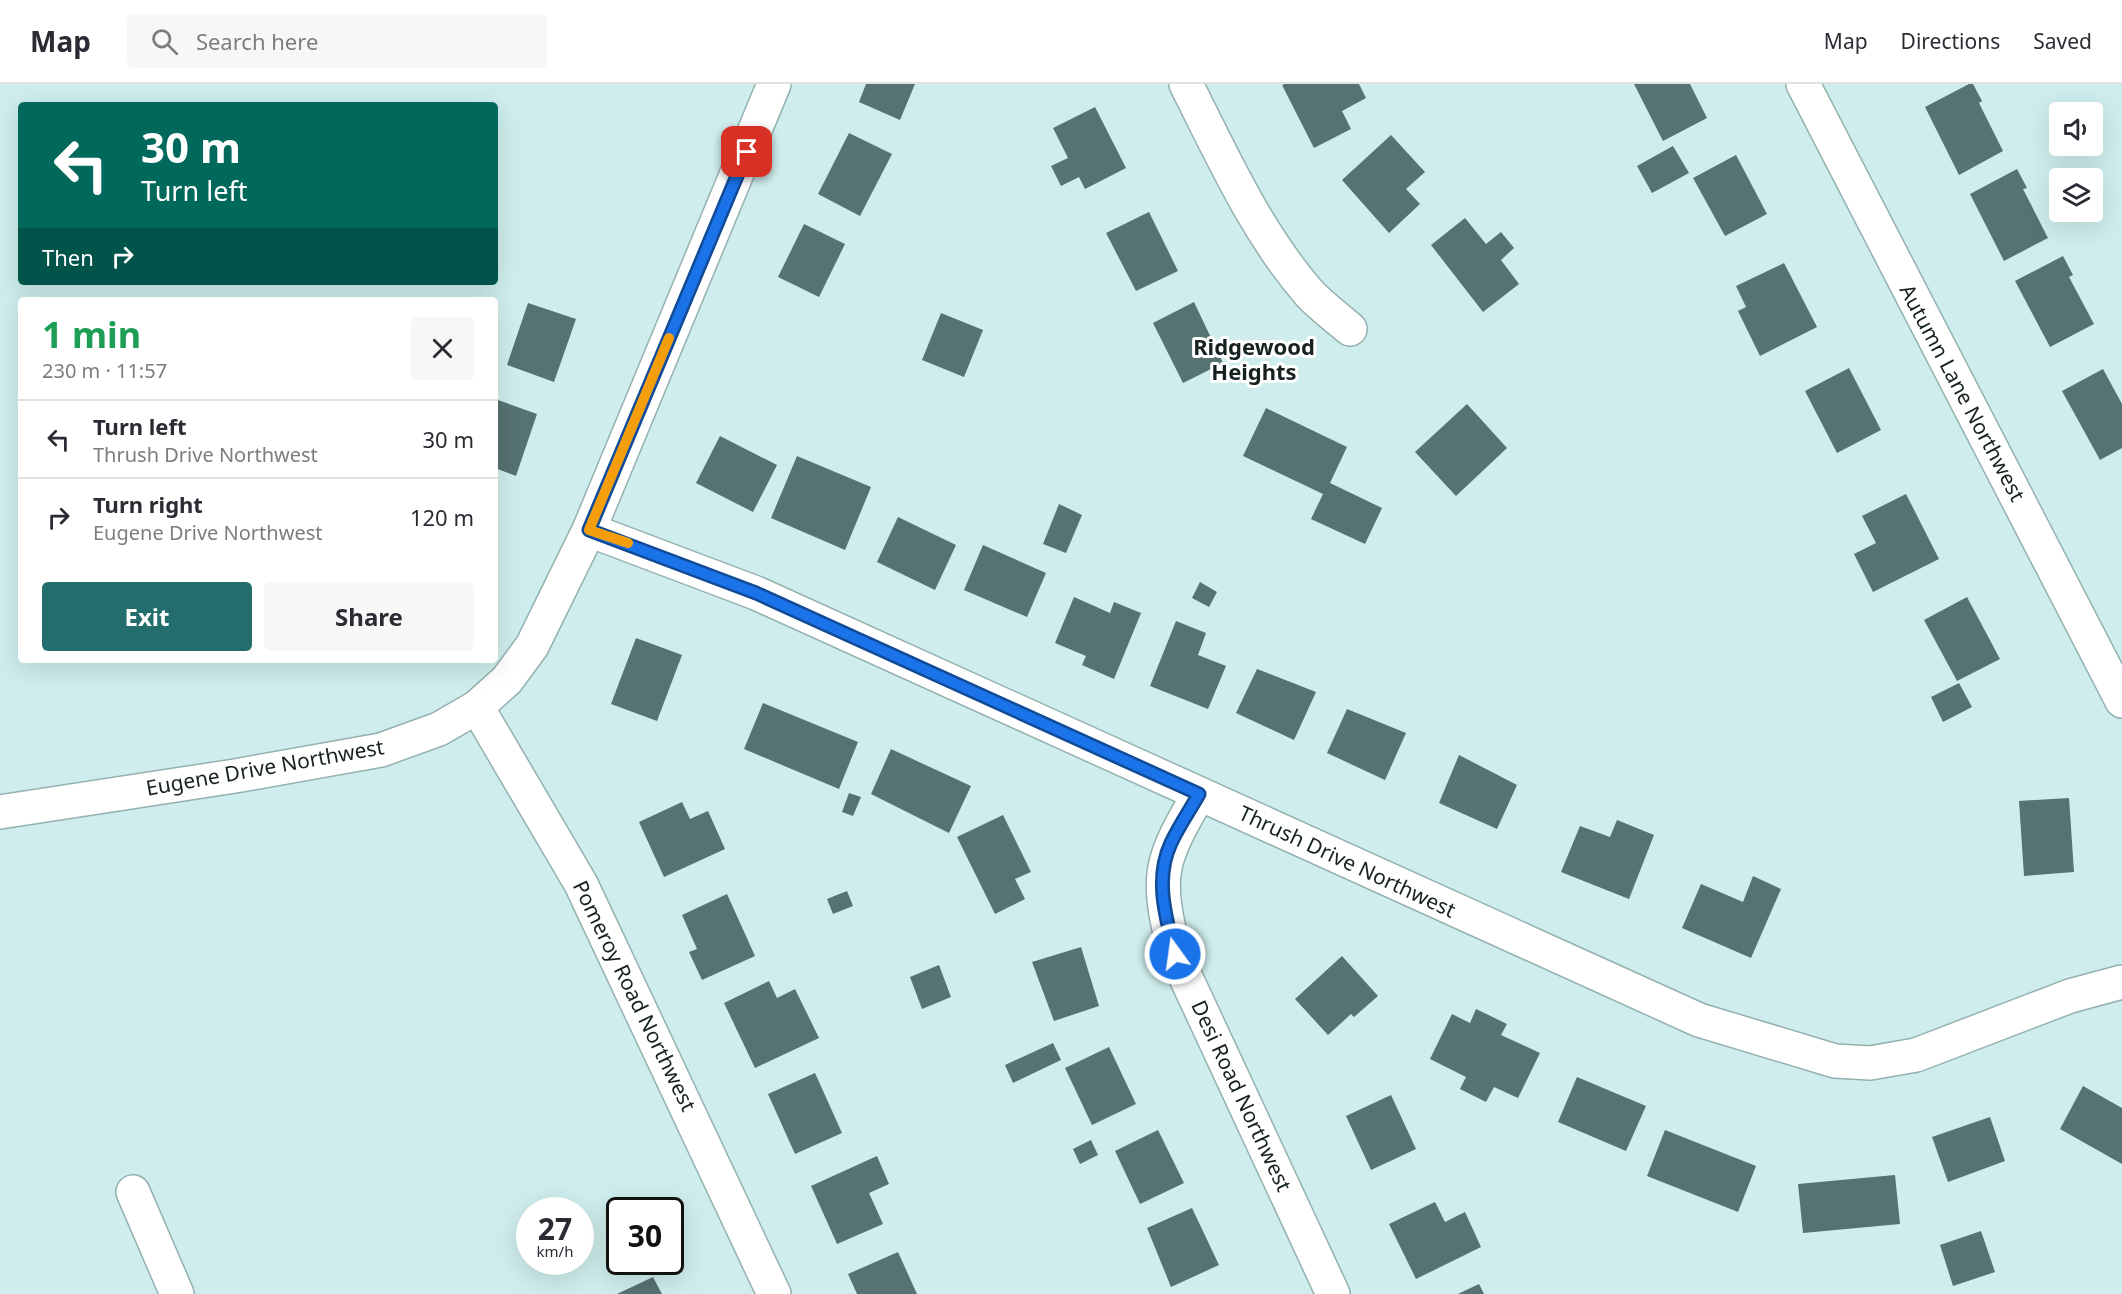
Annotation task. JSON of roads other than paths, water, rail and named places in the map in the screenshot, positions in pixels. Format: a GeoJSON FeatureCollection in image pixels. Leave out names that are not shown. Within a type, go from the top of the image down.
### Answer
{"type":"FeatureCollection","features":[{"type":"Feature","properties":{"kind":"street","name":"Eugene Drive Northwest"},"geometry":{"type":"LineString","coordinates":[[0,812],[235,776],[381,750],[439,729],[477,707],[507,680],[532,646],[589,530],[774,84]]}},
{"type":"Feature","properties":{"kind":"street"},"geometry":{"type":"LineString","coordinates":[[1186,84],[1219,150],[1277,253],[1311,294],[1350,329]]}},
{"type":"Feature","properties":{"kind":"street","name":"Autumn Lane Northwest"},"geometry":{"type":"LineString","coordinates":[[1803,84],[2122,701]]}},
{"type":"Feature","properties":{"kind":"street","name":"Thrush Drive Northwest"},"geometry":{"type":"LineString","coordinates":[[589,530],[756,593],[1496,931],[1699,1020],[1835,1061],[1870,1063],[1916,1055],[2070,996],[2122,981]]}},
{"type":"Feature","properties":{"kind":"street","name":"Pomeroy Road Northwest"},"geometry":{"type":"LineString","coordinates":[[477,707],[581,884],[774,1294]]}},
{"type":"Feature","properties":{"kind":"street","name":"Desi Road Northwest"},"geometry":{"type":"LineString","coordinates":[[1199,794],[1170,845],[1162,880],[1163,908],[1175,954],[1333,1294]]}},
{"type":"Feature","properties":{"kind":"street"},"geometry":{"type":"LineString","coordinates":[[133,1192],[177,1294]]}},
{"type":"Feature","properties":{"kind":"district","name":"Ridgewood Heights"},"geometry":{"type":"Point","coordinates":[1254,360]}}]}
